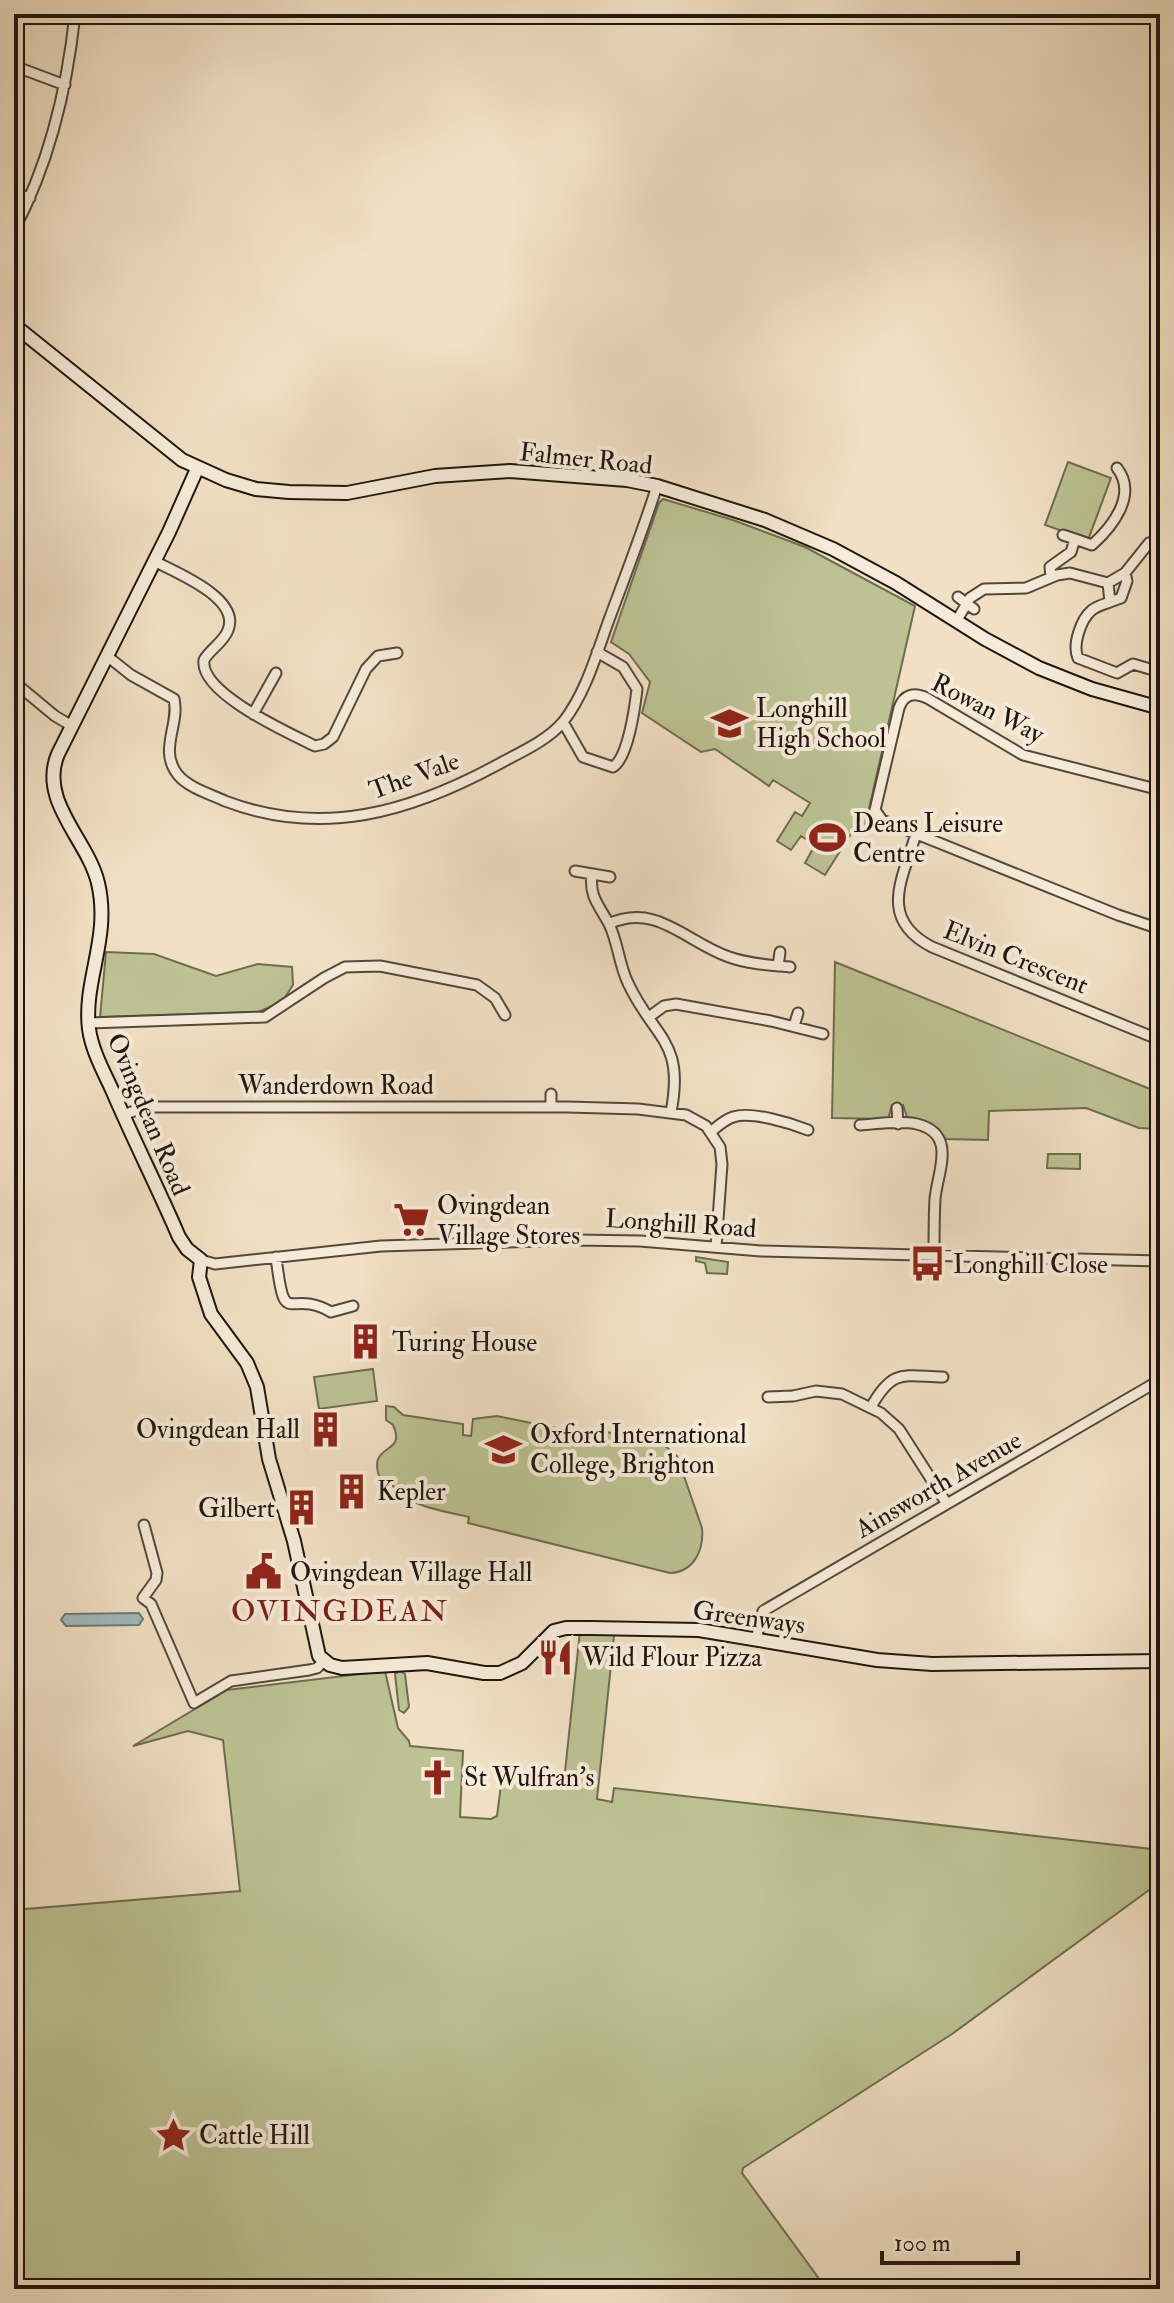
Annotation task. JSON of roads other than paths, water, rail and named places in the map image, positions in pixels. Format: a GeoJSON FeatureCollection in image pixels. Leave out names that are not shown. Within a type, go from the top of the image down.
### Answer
{"type":"FeatureCollection","features":[{"type":"Feature","properties":{"kind":"street"},"geometry":{"type":"LineString","coordinates":[[14,230],[53,139],[65,85],[75,14]]}},
{"type":"Feature","properties":{"kind":"street"},"geometry":{"type":"LineString","coordinates":[[14,66],[65,85]]}},
{"type":"Feature","properties":{"kind":"street"},"geometry":{"type":"LineString","coordinates":[[14,193],[30,198]]}},
{"type":"Feature","properties":{"kind":"street","name":"Falmer Road"},"geometry":{"type":"LineString","coordinates":[[14,325],[182,460],[197,469],[256,489],[347,493],[435,476],[510,471],[627,480],[657,486],[765,520],[833,549],[896,583],[1015,656],[1052,674],[1160,708]]}},
{"type":"Feature","properties":{"kind":"street"},"geometry":{"type":"LineString","coordinates":[[1063,535],[1092,545],[1116,520],[1124,488],[1122,474],[1117,468]]}},
{"type":"Feature","properties":{"kind":"street","name":"Ovingdean Road"},"geometry":{"type":"LineString","coordinates":[[197,469],[56,760],[53,784],[58,803],[86,851],[99,886],[102,928],[89,1006],[93,1045],[179,1237],[187,1249],[201,1260]]}},
{"type":"Feature","properties":{"kind":"street","name":"The Vale"},"geometry":{"type":"LineString","coordinates":[[107,656],[131,675],[174,699],[169,758],[183,781],[238,806],[293,818],[356,817],[422,800],[505,761],[546,737],[563,722],[576,702],[597,652],[657,486]]}},
{"type":"Feature","properties":{"kind":"street"},"geometry":{"type":"LineString","coordinates":[[1051,577],[1051,565],[1071,552],[1075,539]]}},
{"type":"Feature","properties":{"kind":"street"},"geometry":{"type":"LineString","coordinates":[[957,620],[966,603],[984,589],[1026,588],[1070,573],[1108,583],[1125,573],[1145,546],[1160,541]]}},
{"type":"Feature","properties":{"kind":"street"},"geometry":{"type":"LineString","coordinates":[[154,561],[200,585],[226,609],[228,630],[207,654],[203,666],[239,707],[315,746],[333,737],[366,669],[378,656],[397,653]]}},
{"type":"Feature","properties":{"kind":"street"},"geometry":{"type":"LineString","coordinates":[[1125,573],[1127,581],[1121,598],[1093,610],[1087,616],[1075,647],[1078,658],[1117,673],[1131,664],[1160,672]]}},
{"type":"Feature","properties":{"kind":"street"},"geometry":{"type":"LineString","coordinates":[[1108,583],[1110,602]]}},
{"type":"Feature","properties":{"kind":"street"},"geometry":{"type":"LineString","coordinates":[[563,722],[583,757],[613,767],[618,765],[625,751],[637,689],[623,667],[597,652]]}},
{"type":"Feature","properties":{"kind":"street"},"geometry":{"type":"LineString","coordinates":[[253,714],[276,673]]}},
{"type":"Feature","properties":{"kind":"street"},"geometry":{"type":"LineString","coordinates":[[14,682],[72,726]]}},
{"type":"Feature","properties":{"kind":"street","name":"Rowan Way"},"geometry":{"type":"LineString","coordinates":[[916,834],[880,819],[875,813],[901,703],[913,694],[931,700],[1023,755],[1160,790]]}},
{"type":"Feature","properties":{"kind":"street"},"geometry":{"type":"LineString","coordinates":[[916,834],[1160,929]]}},
{"type":"Feature","properties":{"kind":"street","name":"Elvin Crescent"},"geometry":{"type":"LineString","coordinates":[[916,834],[897,900],[901,921],[912,936],[932,947],[1160,1040]]}},
{"type":"Feature","properties":{"kind":"street"},"geometry":{"type":"LineString","coordinates":[[575,871],[610,877]]}},
{"type":"Feature","properties":{"kind":"street"},"geometry":{"type":"LineString","coordinates":[[592,874],[592,898],[609,924],[626,979],[667,1044],[674,1062],[671,1112]]}},
{"type":"Feature","properties":{"kind":"street"},"geometry":{"type":"LineString","coordinates":[[609,924],[627,917],[646,917],[725,956],[750,963],[790,967]]}},
{"type":"Feature","properties":{"kind":"street"},"geometry":{"type":"LineString","coordinates":[[778,966],[780,952]]}},
{"type":"Feature","properties":{"kind":"street"},"geometry":{"type":"LineString","coordinates":[[89,1023],[265,1017],[345,967],[369,966],[477,985],[495,998],[505,1015]]}},
{"type":"Feature","properties":{"kind":"street"},"geometry":{"type":"LineString","coordinates":[[649,1017],[664,1006],[676,1004],[823,1034]]}},
{"type":"Feature","properties":{"kind":"street"},"geometry":{"type":"LineString","coordinates":[[794,1026],[798,1013]]}},
{"type":"Feature","properties":{"kind":"street"},"geometry":{"type":"LineString","coordinates":[[551,1094],[551,1107]]}},
{"type":"Feature","properties":{"kind":"street","name":"Wanderdown Road"},"geometry":{"type":"LineString","coordinates":[[123,1115],[151,1107],[551,1107],[671,1112],[692,1117],[712,1131]]}},
{"type":"Feature","properties":{"kind":"street"},"geometry":{"type":"LineString","coordinates":[[897,1108],[898,1124]]}},
{"type":"Feature","properties":{"kind":"street"},"geometry":{"type":"LineString","coordinates":[[716,1247],[722,1159],[712,1131],[729,1118],[744,1115],[792,1123],[808,1130]]}},
{"type":"Feature","properties":{"kind":"street"},"geometry":{"type":"LineString","coordinates":[[860,1125],[914,1123],[932,1132],[941,1144],[943,1164],[935,1197],[934,1255]]}},
{"type":"Feature","properties":{"kind":"street","name":"Longhill Road"},"geometry":{"type":"LineString","coordinates":[[201,1260],[215,1264],[329,1250],[480,1241],[624,1240],[761,1251],[1160,1261]]}},
{"type":"Feature","properties":{"kind":"street"},"geometry":{"type":"LineString","coordinates":[[276,1257],[284,1302],[292,1306],[314,1305],[331,1317],[353,1306]]}},
{"type":"Feature","properties":{"kind":"street"},"geometry":{"type":"LineString","coordinates":[[144,1525],[157,1573],[156,1580],[143,1598],[151,1604],[194,1703],[231,1681],[309,1670],[317,1668],[324,1661],[316,1648],[294,1541],[269,1459],[257,1387],[247,1363],[211,1314],[199,1277],[201,1260]]}},
{"type":"Feature","properties":{"kind":"street"},"geometry":{"type":"LineString","coordinates":[[871,1407],[891,1379],[898,1376],[912,1371],[943,1377]]}},
{"type":"Feature","properties":{"kind":"street","name":"Ainsworth Avenue"},"geometry":{"type":"LineString","coordinates":[[756,1639],[763,1611],[1160,1380]]}},
{"type":"Feature","properties":{"kind":"street"},"geometry":{"type":"LineString","coordinates":[[783,1397],[785,1385]]}},
{"type":"Feature","properties":{"kind":"street"},"geometry":{"type":"LineString","coordinates":[[768,1397],[811,1391],[831,1392],[871,1407],[895,1424],[947,1504]]}},
{"type":"Feature","properties":{"kind":"street","name":"Greenways"},"geometry":{"type":"LineString","coordinates":[[324,1661],[348,1668],[427,1663],[474,1672],[500,1673],[517,1667],[546,1638],[566,1628],[682,1629],[877,1660],[932,1664],[1160,1661]]}},
{"type":"Feature","properties":{"kind":"water"},"geometry":{"type":"Polygon","coordinates":[[[139,1613],[143,1619],[139,1625],[66,1626],[61,1620],[65,1614],[139,1613]]]}},
{"type":"Feature","properties":{"kind":"place","name":"Longhill High School"},"geometry":{"type":"Point","coordinates":[730,723]}},
{"type":"Feature","properties":{"kind":"place","name":"Deans Leisure Centre"},"geometry":{"type":"Point","coordinates":[827,838]}},
{"type":"Feature","properties":{"kind":"place","name":"Ovingdean Village Stores"},"geometry":{"type":"Point","coordinates":[411,1220]}},
{"type":"Feature","properties":{"kind":"place","name":"Longhill Close"},"geometry":{"type":"Point","coordinates":[927,1264]}},
{"type":"Feature","properties":{"kind":"place","name":"Turing House"},"geometry":{"type":"Point","coordinates":[366,1342]}},
{"type":"Feature","properties":{"kind":"place","name":"Ovingdean Hall"},"geometry":{"type":"Point","coordinates":[326,1429]}},
{"type":"Feature","properties":{"kind":"place","name":"Oxford International College, Brighton"},"geometry":{"type":"Point","coordinates":[504,1449]}},
{"type":"Feature","properties":{"kind":"place","name":"Kepler"},"geometry":{"type":"Point","coordinates":[351,1491]}},
{"type":"Feature","properties":{"kind":"place","name":"Gilbert"},"geometry":{"type":"Point","coordinates":[301,1508]}},
{"type":"Feature","properties":{"kind":"place","name":"Ovingdean Village Hall"},"geometry":{"type":"Point","coordinates":[264,1572]}},
{"type":"Feature","properties":{"kind":"place","name":"Wild Flour Pizza"},"geometry":{"type":"Point","coordinates":[556,1657]}},
{"type":"Feature","properties":{"kind":"place","name":"St Wulfran's"},"geometry":{"type":"Point","coordinates":[438,1777]}},
{"type":"Feature","properties":{"kind":"place","name":"Cattle Hill"},"geometry":{"type":"Point","coordinates":[173,2135]}},
{"type":"Feature","properties":{"kind":"district","name":"OVINGDEAN"},"geometry":{"type":"Point","coordinates":[340,1611]}}]}
